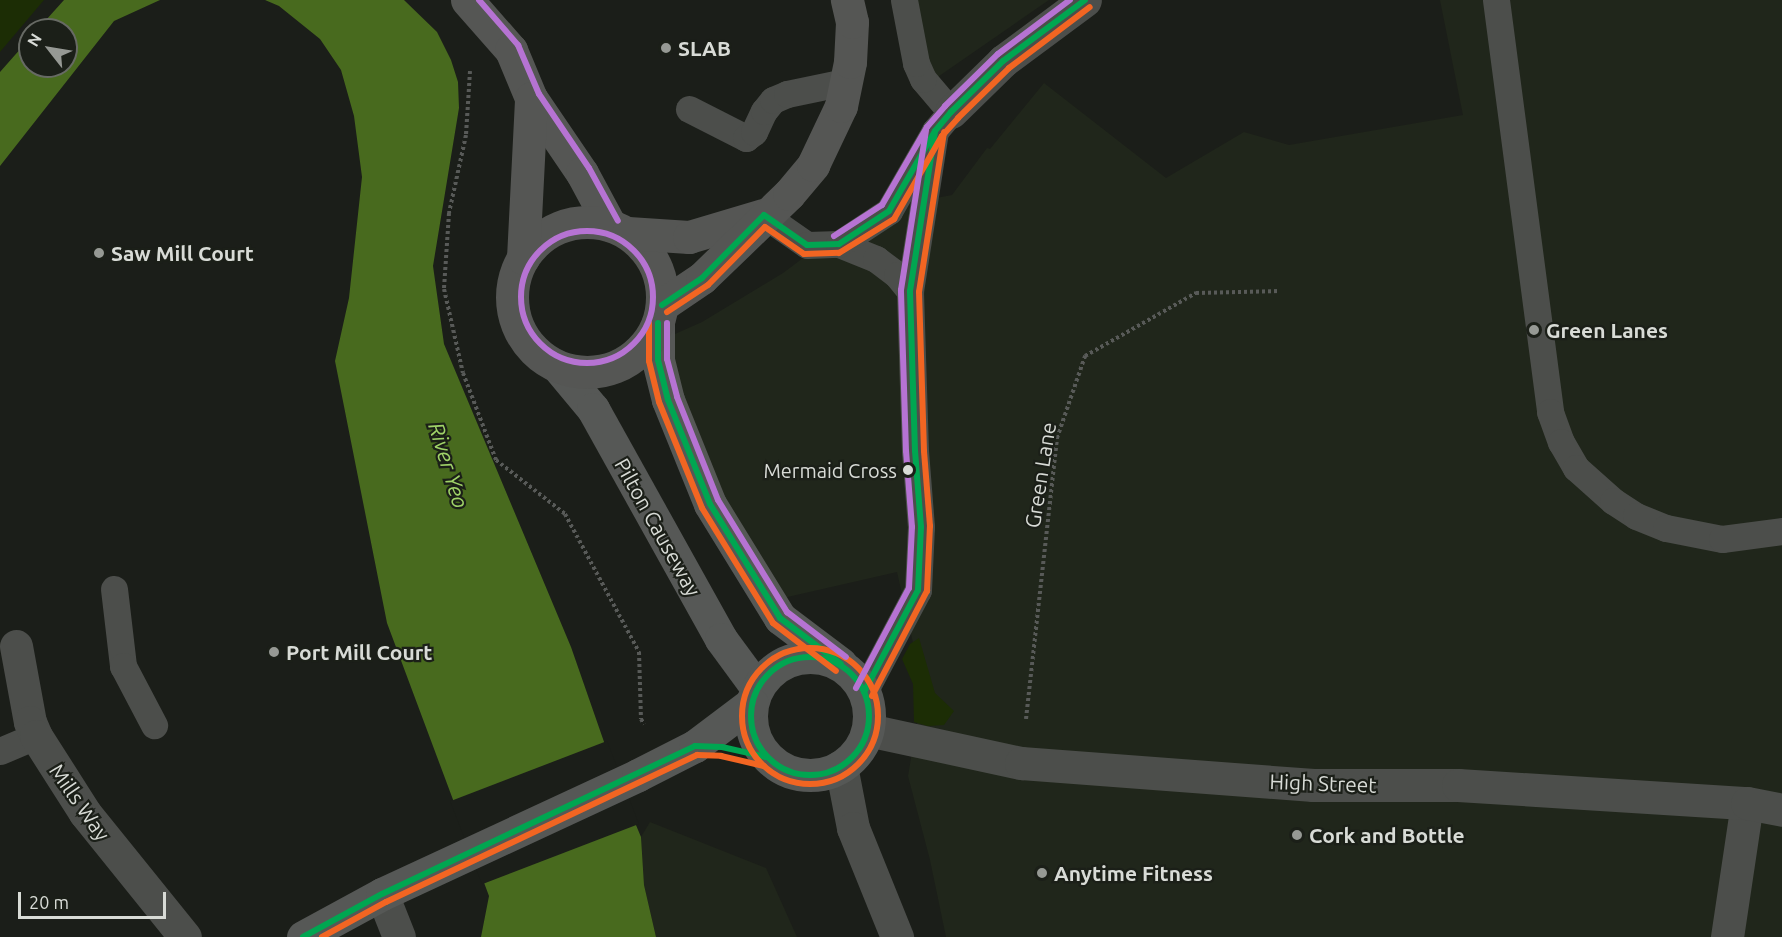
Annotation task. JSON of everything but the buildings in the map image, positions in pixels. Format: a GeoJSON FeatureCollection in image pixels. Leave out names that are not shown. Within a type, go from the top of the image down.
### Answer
{"type":"FeatureCollection","features":[{"type":"Feature","properties":{"kind":"main road"},"geometry":{"type":"LineString","coordinates":[[467,0],[511,50],[531,98],[619,230],[644,247],[655,265],[662,284],[658,360],[669,400],[710,504],[780,618],[841,664],[856,678],[864,692],[869,712],[868,730],[855,754],[841,766],[823,774],[810,776],[790,772],[766,757],[722,747],[695,746]]}},
{"type":"Feature","properties":{"kind":"main road"},"geometry":{"type":"LineString","coordinates":[[764,215],[689,237],[619,230],[586,222],[562,226],[540,239],[524,258],[515,277],[512,299],[516,320],[525,339],[539,355],[558,367],[576,372],[611,369],[627,361],[641,349],[660,314],[702,278],[764,215],[789,194],[813,165],[841,106],[850,62],[852,22],[847,0]]}},
{"type":"Feature","properties":{"kind":"main road"},"geometry":{"type":"LineString","coordinates":[[524,258],[531,98]]}},
{"type":"Feature","properties":{"kind":"main road","name":"Pilton Causeway"},"geometry":{"type":"LineString","coordinates":[[558,367],[593,409],[754,696]]}},
{"type":"Feature","properties":{"kind":"main road"},"geometry":{"type":"LineString","coordinates":[[303,937],[382,894],[638,775],[695,746],[754,696],[768,673],[779,664],[803,656],[816,656],[841,664]]}},
{"type":"Feature","properties":{"kind":"main road"},"geometry":{"type":"LineString","coordinates":[[754,696],[750,718],[755,740],[766,757]]}},
{"type":"Feature","properties":{"kind":"street"},"geometry":{"type":"LineString","coordinates":[[943,122],[1003,61],[1084,0]]}},
{"type":"Feature","properties":{"kind":"street","name":"Mills Way"},"geometry":{"type":"LineString","coordinates":[[16,646],[30,722],[36,736],[85,813],[185,937]]}},
{"type":"Feature","properties":{"kind":"street","name":"High Street"},"geometry":{"type":"LineString","coordinates":[[868,730],[1021,763],[1314,785],[1458,785],[1747,803],[1782,810]]}},
{"type":"Feature","properties":{"kind":"street"},"geometry":{"type":"LineString","coordinates":[[841,766],[853,828],[897,937]]}},
{"type":"Feature","properties":{"kind":"street"},"geometry":{"type":"LineString","coordinates":[[1727,937],[1747,803]]}},
{"type":"Feature","properties":{"kind":"street"},"geometry":{"type":"LineString","coordinates":[[382,894],[399,937]]}},
{"type":"Feature","properties":{"kind":"lane"},"geometry":{"type":"LineString","coordinates":[[864,692],[918,590],[921,527],[915,439],[910,291],[943,122],[916,63],[904,0]]}},
{"type":"Feature","properties":{"kind":"lane"},"geometry":{"type":"LineString","coordinates":[[1496,0],[1550,412],[1561,442],[1576,468],[1613,501],[1636,516],[1666,528],[1722,539],[1782,531]]}},
{"type":"Feature","properties":{"kind":"lane"},"geometry":{"type":"LineString","coordinates":[[689,109],[746,138],[754,132],[764,111],[773,100],[787,94],[845,82]]}},
{"type":"Feature","properties":{"kind":"lane"},"geometry":{"type":"LineString","coordinates":[[839,244],[889,211],[943,122]]}},
{"type":"Feature","properties":{"kind":"lane"},"geometry":{"type":"LineString","coordinates":[[764,215],[807,245],[839,244],[876,259],[897,274],[910,291]]}},
{"type":"Feature","properties":{"kind":"lane"},"geometry":{"type":"LineString","coordinates":[[114,590],[123,666],[154,725]]}},
{"type":"Feature","properties":{"kind":"lane"},"geometry":{"type":"LineString","coordinates":[[0,751],[36,736]]}},
{"type":"Feature","properties":{"kind":"path","name":"Green Lane"},"geometry":{"type":"LineString","coordinates":[[1027,706],[1057,438],[1085,356],[1196,293],[1280,291]]}},
{"type":"Feature","properties":{"kind":"shaded area"},"geometry":{"type":"Polygon","coordinates":[[[0,0],[44,0],[29,18],[18,18],[18,31],[0,52],[0,0]]]}},
{"type":"Feature","properties":{"kind":"shaded area"},"geometry":{"type":"Polygon","coordinates":[[[911,0],[1049,0],[932,81],[911,0]]]}},
{"type":"Feature","properties":{"kind":"shaded area"},"geometry":{"type":"Polygon","coordinates":[[[1440,0],[1782,0],[1782,937],[946,937],[930,860],[908,776],[923,687],[897,572],[770,601],[641,349],[702,322],[783,273],[874,205],[914,202],[952,195],[987,148],[990,149],[1044,83],[1166,178],[1244,132],[1289,145],[1463,115],[1440,0]]]}},
{"type":"Feature","properties":{"kind":"shaded area"},"geometry":{"type":"Polygon","coordinates":[[[919,638],[935,693],[954,711],[944,725],[928,726],[914,722],[913,684],[902,659],[910,644],[919,638]]]}},
{"type":"Feature","properties":{"kind":"shaded area"},"geometry":{"type":"Polygon","coordinates":[[[650,822],[766,868],[797,937],[656,937],[644,885],[641,837],[650,822]]]}},
{"type":"Feature","properties":{"kind":"water"},"geometry":{"type":"Polygon","coordinates":[[[64,0],[160,0],[114,21],[78,67],[78,18],[48,18],[64,0]]]}},
{"type":"Feature","properties":{"kind":"water","name":"River Yeo"},"geometry":{"type":"Polygon","coordinates":[[[265,0],[404,0],[437,32],[451,60],[458,82],[459,108],[433,266],[444,344],[571,647],[618,782],[641,837],[644,885],[656,937],[481,937],[489,896],[387,623],[335,361],[349,298],[362,177],[354,116],[341,70],[320,39],[279,6],[265,0]]]}},
{"type":"Feature","properties":{"kind":"water"},"geometry":{"type":"Polygon","coordinates":[[[18,52],[18,78],[69,78],[0,166],[0,72],[18,52]]]}},
{"type":"Feature","properties":{"kind":"pier"},"geometry":{"type":"Polygon","coordinates":[[[607,741],[639,824],[482,884],[450,801],[607,741]]]}},
{"type":"Feature","properties":{"kind":"transit line"},"geometry":{"type":"LineString","coordinates":[[479,0],[518,45],[539,94],[589,168],[618,221]]}},
{"type":"Feature","properties":{"kind":"transit line"},"geometry":{"type":"LineString","coordinates":[[834,236],[882,205],[927,127],[945,106],[998,54],[1070,0]]}},
{"type":"Feature","properties":{"kind":"transit line"},"geometry":{"type":"LineString","coordinates":[[662,305],[702,278],[764,215],[807,245],[839,244],[889,211],[935,131],[951,112],[1003,61],[1085,0]]}},
{"type":"Feature","properties":{"kind":"transit line"},"geometry":{"type":"LineString","coordinates":[[667,312],[708,285],[765,227],[804,254],[839,253],[894,219],[942,136],[958,118],[1009,68],[1090,7]]}},
{"type":"Feature","properties":{"kind":"transit line"},"geometry":{"type":"LineString","coordinates":[[856,688],[909,588],[912,527],[906,451],[901,290],[926,130]]}},
{"type":"Feature","properties":{"kind":"transit line"},"geometry":{"type":"LineString","coordinates":[[864,692],[918,590],[921,527],[915,451],[910,291],[935,131]]}},
{"type":"Feature","properties":{"kind":"transit line"},"geometry":{"type":"LineString","coordinates":[[872,696],[927,591],[930,526],[924,451],[919,292],[944,132]]}},
{"type":"Feature","properties":{"kind":"transit line"},"geometry":{"type":"LineString","coordinates":[[587,231],[612,236],[634,250],[648,272],[653,297],[648,322],[634,344],[612,358],[587,363],[562,358],[540,344],[526,322],[521,297],[526,272],[540,250],[562,236],[587,231]]}},
{"type":"Feature","properties":{"kind":"transit line"},"geometry":{"type":"LineString","coordinates":[[649,323],[649,361],[659,402],[702,508],[773,623],[836,671]]}},
{"type":"Feature","properties":{"kind":"transit line"},"geometry":{"type":"LineString","coordinates":[[658,323],[658,360],[668,400],[710,504],[780,618],[841,664]]}},
{"type":"Feature","properties":{"kind":"transit line"},"geometry":{"type":"LineString","coordinates":[[667,323],[667,359],[677,397],[718,500],[787,612],[846,657]]}},
{"type":"Feature","properties":{"kind":"transit line"},"geometry":{"type":"LineString","coordinates":[[810,648],[836,653],[848,659],[858,668],[867,678],[873,690],[878,716],[873,742],[867,754],[858,764],[848,773],[836,779],[810,784],[784,779],[772,773],[762,764],[753,754],[747,742],[742,716],[747,690],[753,678],[762,668],[772,659],[784,653],[810,648]]}},
{"type":"Feature","properties":{"kind":"transit line"},"geometry":{"type":"LineString","coordinates":[[810,657],[833,661],[852,674],[865,693],[869,716],[865,739],[852,758],[833,771],[810,775],[787,771],[768,758],[755,739],[751,716],[755,693],[768,674],[787,661],[810,657]]}},
{"type":"Feature","properties":{"kind":"transit line"},"geometry":{"type":"LineString","coordinates":[[303,937],[382,894],[695,746],[722,747],[766,757]]}},
{"type":"Feature","properties":{"kind":"transit line"},"geometry":{"type":"LineString","coordinates":[[322,937],[386,902],[697,755],[721,756],[764,766]]}},
{"type":"Feature","properties":{"kind":"place","name":"SLAB"},"geometry":{"type":"Point","coordinates":[666,48]}},
{"type":"Feature","properties":{"kind":"place","name":"Saw Mill Court"},"geometry":{"type":"Point","coordinates":[99,253]}},
{"type":"Feature","properties":{"kind":"place","name":"Green Lanes"},"geometry":{"type":"Point","coordinates":[1534,330]}},
{"type":"Feature","properties":{"kind":"place","name":"Mermaid Cross"},"geometry":{"type":"Point","coordinates":[908,470]}},
{"type":"Feature","properties":{"kind":"place","name":"Port Mill Court"},"geometry":{"type":"Point","coordinates":[274,652]}},
{"type":"Feature","properties":{"kind":"place","name":"Cork and Bottle"},"geometry":{"type":"Point","coordinates":[1297,835]}},
{"type":"Feature","properties":{"kind":"place","name":"Anytime Fitness"},"geometry":{"type":"Point","coordinates":[1042,873]}}]}
